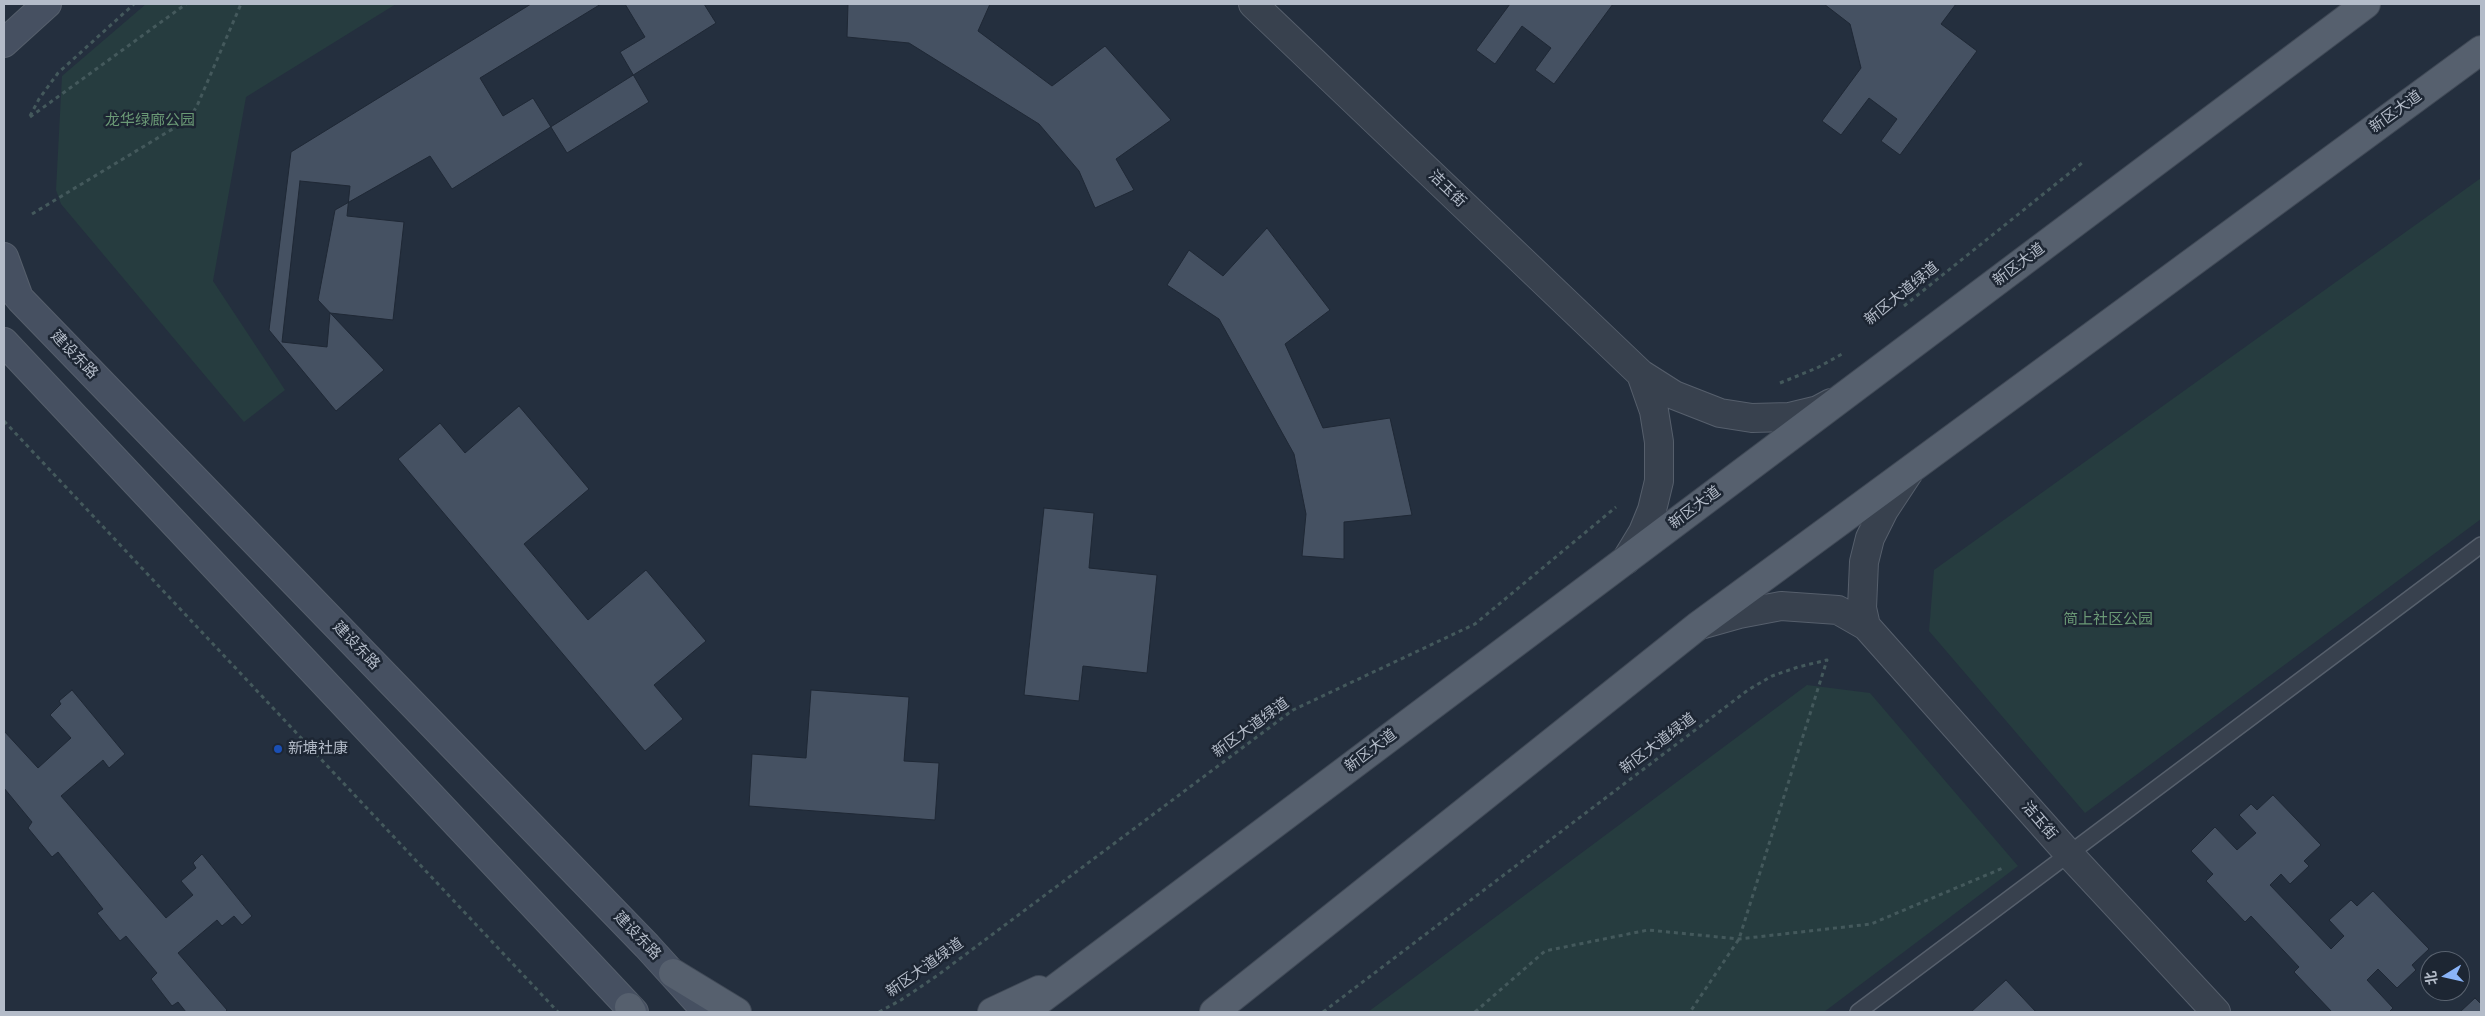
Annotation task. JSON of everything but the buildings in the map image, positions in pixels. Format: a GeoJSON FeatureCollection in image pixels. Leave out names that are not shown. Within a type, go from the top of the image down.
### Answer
{"type":"FeatureCollection","features":[{"type":"Feature","properties":{"kind":"main road"},"geometry":{"type":"LineString","coordinates":[[4,43],[47,4]]}},
{"type":"Feature","properties":{"kind":"main road","name":"新区大道"},"geometry":{"type":"LineString","coordinates":[[1024,1012],[2366,4]]}},
{"type":"Feature","properties":{"kind":"main road","name":"新区大道"},"geometry":{"type":"LineString","coordinates":[[1214,1012],[1699,625],[2481,50]]}},
{"type":"Feature","properties":{"kind":"main road"},"geometry":{"type":"LineString","coordinates":[[4,257],[12,289]]}},
{"type":"Feature","properties":{"kind":"main road","name":"建设东路"},"geometry":{"type":"LineString","coordinates":[[12,289],[673,973],[707,1012]]}},
{"type":"Feature","properties":{"kind":"main road"},"geometry":{"type":"LineString","coordinates":[[4,342],[632,1010]]}},
{"type":"Feature","properties":{"kind":"main road"},"geometry":{"type":"LineString","coordinates":[[992,1012],[1076,972]]}},
{"type":"Feature","properties":{"kind":"main road"},"geometry":{"type":"LineString","coordinates":[[673,973],[737,1012]]}},
{"type":"Feature","properties":{"kind":"street","name":"洁玉街"},"geometry":{"type":"LineString","coordinates":[[1253,4],[1641,374],[1674,395],[1697,405],[1720,413],[1752,418],[1788,417],[1818,410],[1840,398]]}},
{"type":"Feature","properties":{"kind":"street"},"geometry":{"type":"LineString","coordinates":[[1626,560],[1643,532],[1652,510],[1659,481],[1659,442],[1654,411],[1641,374]]}},
{"type":"Feature","properties":{"kind":"street"},"geometry":{"type":"LineString","coordinates":[[1866,626],[1862,599],[1866,554],[1870,538],[1884,510],[1911,469]]}},
{"type":"Feature","properties":{"kind":"street","name":"洁玉街"},"geometry":{"type":"LineString","coordinates":[[1699,625],[1739,614],[1781,606],[1838,610],[1866,626],[2068,854],[2216,1012]]}},
{"type":"Feature","properties":{"kind":"lane"},"geometry":{"type":"LineString","coordinates":[[1858,1012],[2481,545]]}},
{"type":"Feature","properties":{"kind":"path"},"geometry":{"type":"LineString","coordinates":[[134,4],[58,73],[39,99],[30,117],[186,4]]}},
{"type":"Feature","properties":{"kind":"path"},"geometry":{"type":"LineString","coordinates":[[32,214],[189,119],[197,106],[242,4]]}},
{"type":"Feature","properties":{"kind":"path","name":"新区大道绿道"},"geometry":{"type":"LineString","coordinates":[[1900,310],[2082,163]]}},
{"type":"Feature","properties":{"kind":"path"},"geometry":{"type":"LineString","coordinates":[[1771,384],[1780,383],[1817,368],[1847,351]]}},
{"type":"Feature","properties":{"kind":"path"},"geometry":{"type":"LineString","coordinates":[[4,422],[558,1012]]}},
{"type":"Feature","properties":{"kind":"path","name":"新区大道绿道"},"geometry":{"type":"LineString","coordinates":[[879,1012],[901,1000],[938,975],[1293,710],[1476,624],[1618,506]]}},
{"type":"Feature","properties":{"kind":"path","name":"新区大道绿道"},"geometry":{"type":"LineString","coordinates":[[1323,1012],[1748,690],[1772,676],[1827,660],[1739,939]]}},
{"type":"Feature","properties":{"kind":"path"},"geometry":{"type":"LineString","coordinates":[[1475,1012],[1545,951],[1648,930],[1739,939],[1871,924],[2011,864]]}},
{"type":"Feature","properties":{"kind":"path"},"geometry":{"type":"LineString","coordinates":[[1690,1012],[1739,939]]}},
{"type":"Feature","properties":{"kind":"green space","name":"龙华绿廊公园"},"geometry":{"type":"Polygon","coordinates":[[[146,4],[396,4],[246,97],[213,281],[285,390],[244,422],[61,204],[56,190],[62,76],[146,4]]]}},
{"type":"Feature","properties":{"kind":"green space","name":"简上社区公园"},"geometry":{"type":"Polygon","coordinates":[[[2481,178],[2481,519],[2085,813],[1929,631],[1934,570],[2481,178]]]}},
{"type":"Feature","properties":{"kind":"green space"},"geometry":{"type":"Polygon","coordinates":[[[1807,685],[1870,693],[2018,866],[1824,1012],[1368,1012],[1807,685]]]}},
{"type":"Feature","properties":{"kind":"place","name":"新塘社康"},"geometry":{"type":"Point","coordinates":[278,749]}}]}
